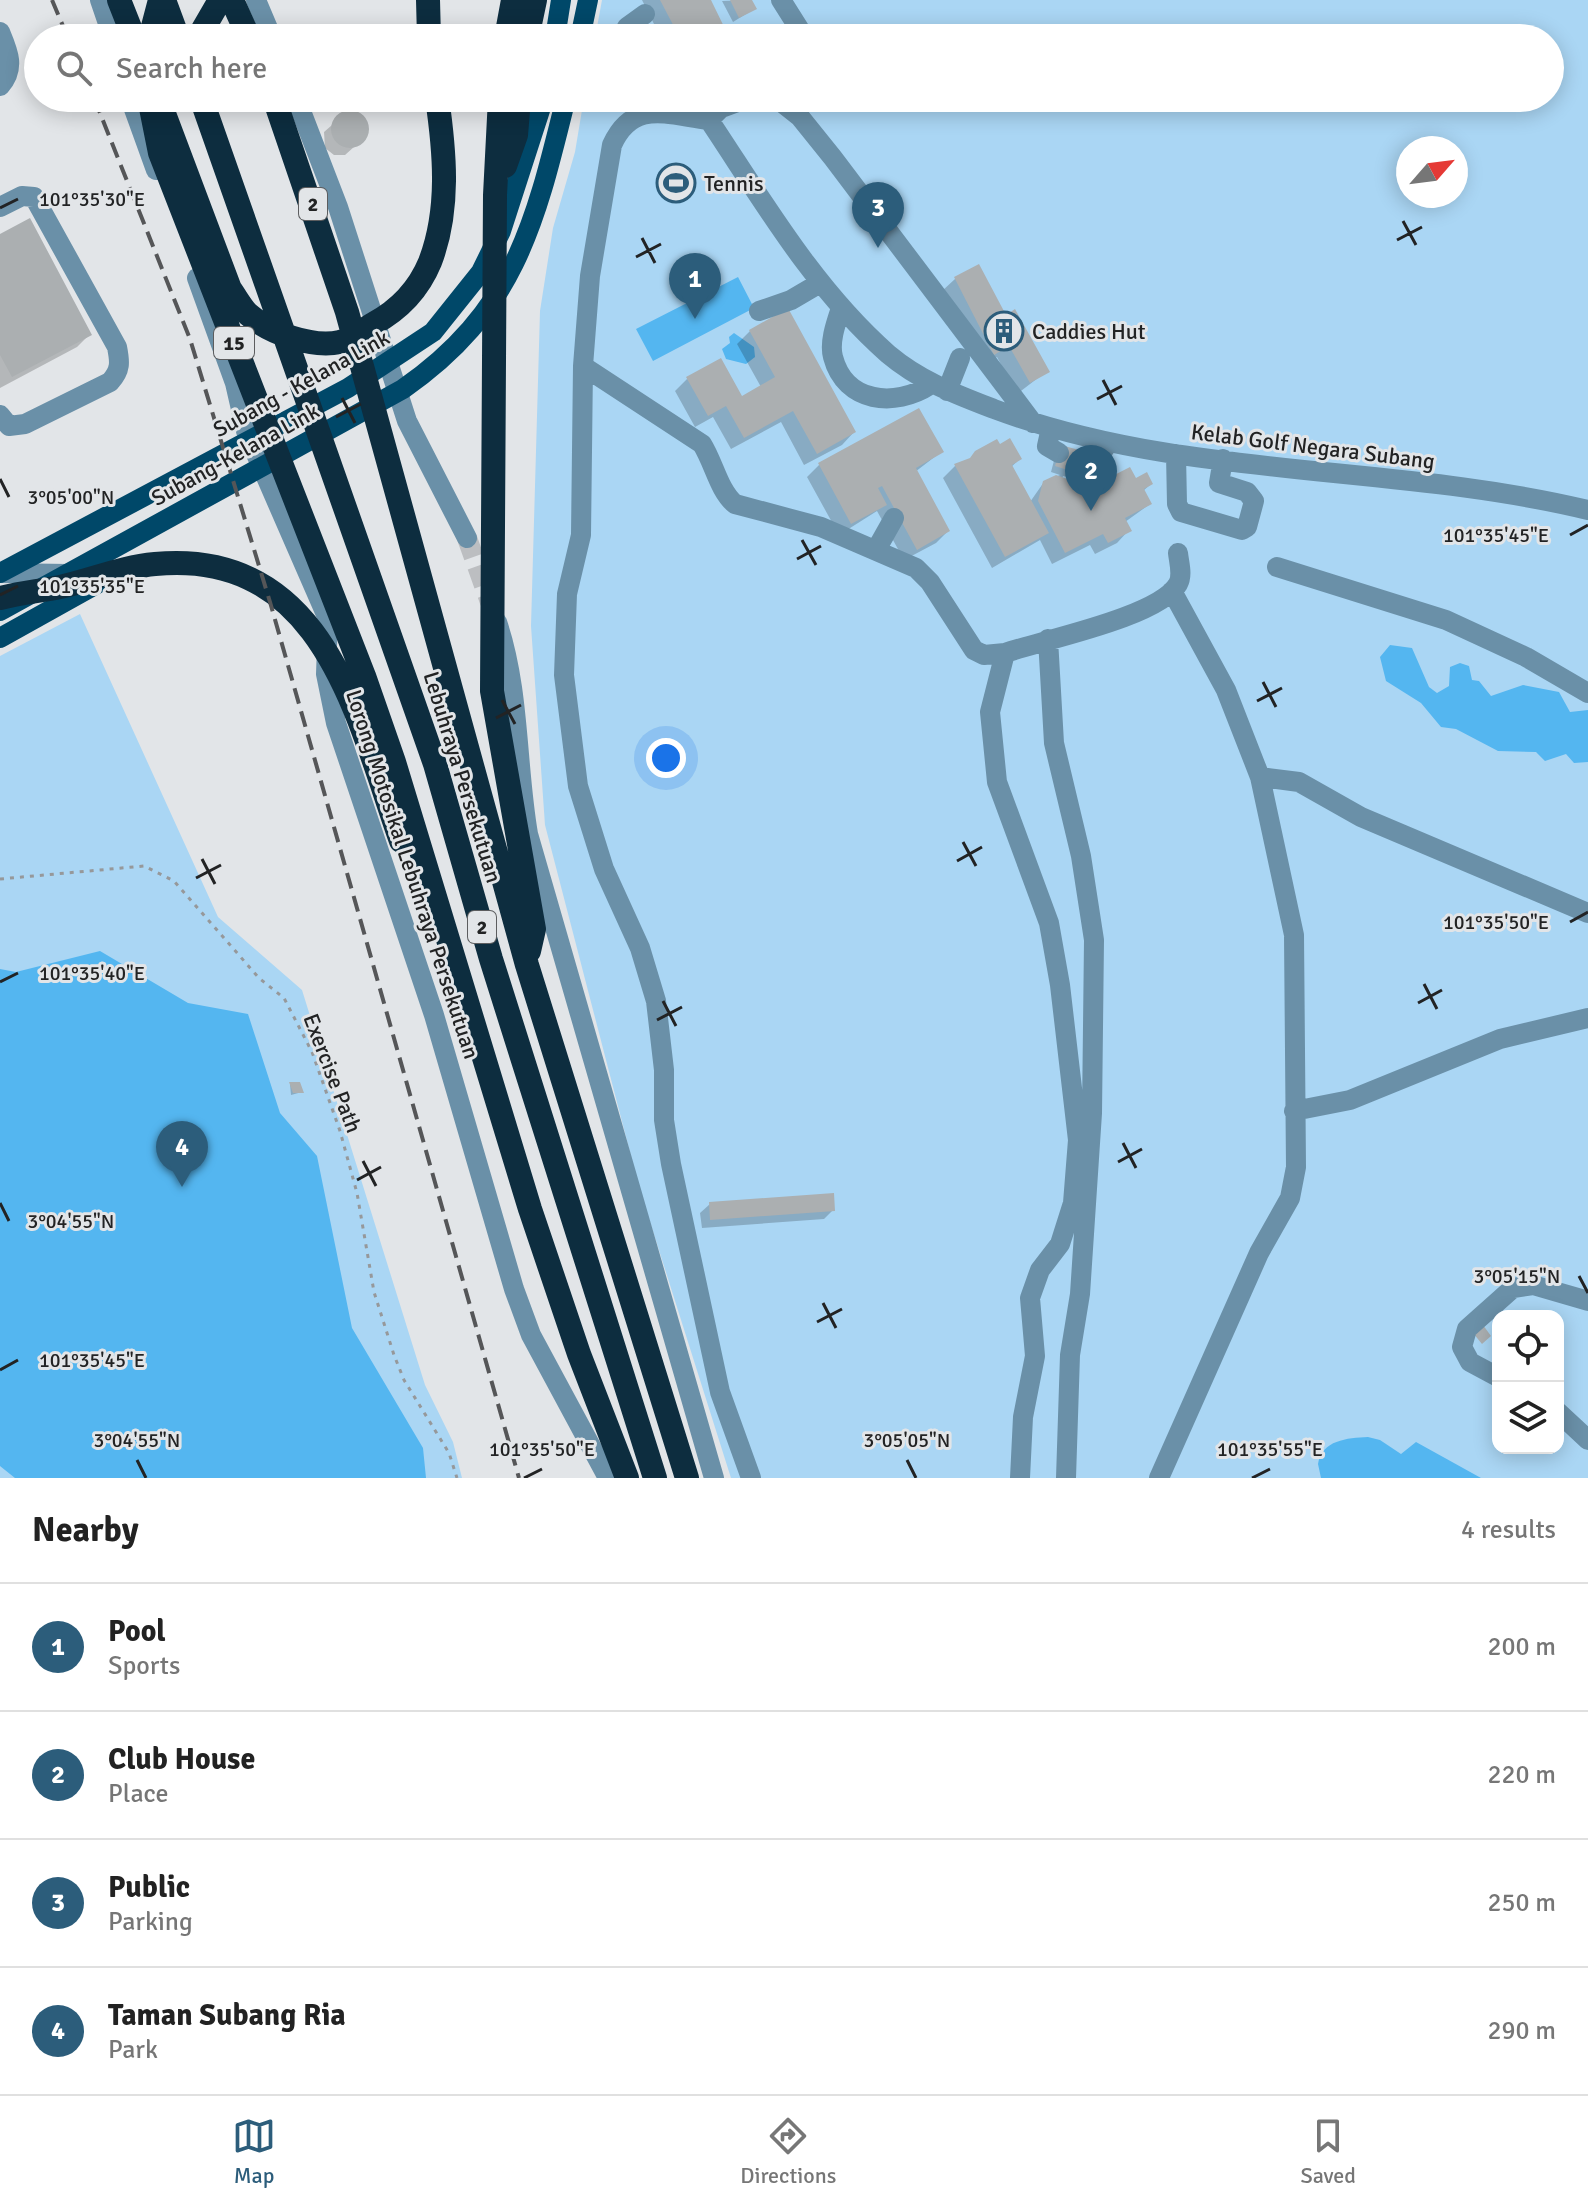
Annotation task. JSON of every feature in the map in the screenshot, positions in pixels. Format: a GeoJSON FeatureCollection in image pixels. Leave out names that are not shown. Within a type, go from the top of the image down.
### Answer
{"type":"FeatureCollection","features":[{"type":"Feature","properties":{"kind":"highway"},"geometry":{"type":"LineString","coordinates":[[119,0],[128,24]]}},
{"type":"Feature","properties":{"kind":"highway"},"geometry":{"type":"LineString","coordinates":[[206,24],[220,0]]}},
{"type":"Feature","properties":{"kind":"highway"},"geometry":{"type":"LineString","coordinates":[[232,0],[243,24]]}},
{"type":"Feature","properties":{"kind":"highway"},"geometry":{"type":"LineString","coordinates":[[428,0],[429,24]]}},
{"type":"Feature","properties":{"kind":"highway"},"geometry":{"type":"LineString","coordinates":[[509,24],[513,0]]}},
{"type":"Feature","properties":{"kind":"highway"},"geometry":{"type":"LineString","coordinates":[[530,24],[535,0]]}},
{"type":"Feature","properties":{"kind":"highway"},"geometry":{"type":"LineString","coordinates":[[539,24],[542,0]]}},
{"type":"Feature","properties":{"kind":"highway","name":"15"},"geometry":{"type":"LineString","coordinates":[[152,112],[160,153],[394,762],[428,880]]}},
{"type":"Feature","properties":{"kind":"highway"},"geometry":{"type":"LineString","coordinates":[[164,112],[193,187]]}},
{"type":"Feature","properties":{"kind":"highway"},"geometry":{"type":"LineString","coordinates":[[179,112],[179,144],[230,289],[247,313],[271,329],[318,343],[341,341],[389,315],[416,289],[429,263],[439,230],[445,191],[438,112]]}},
{"type":"Feature","properties":{"kind":"highway","name":"Lebuhraya Persekutuan"},"geometry":{"type":"LineString","coordinates":[[206,112],[435,764],[491,959],[655,1478]]}},
{"type":"Feature","properties":{"kind":"highway","name":"Lebuhraya Persekutuan"},"geometry":{"type":"LineString","coordinates":[[280,112],[357,308],[361,362],[527,965],[687,1478]]}},
{"type":"Feature","properties":{"kind":"highway"},"geometry":{"type":"LineString","coordinates":[[499,112],[495,195],[492,691],[534,929],[527,965]]}},
{"type":"Feature","properties":{"kind":"highway"},"geometry":{"type":"LineString","coordinates":[[495,195],[516,135],[518,112]]}},
{"type":"Feature","properties":{"kind":"highway"},"geometry":{"type":"LineString","coordinates":[[530,145],[531,112]]}},
{"type":"Feature","properties":{"kind":"highway"},"geometry":{"type":"LineString","coordinates":[[0,598],[158,563],[208,563],[254,578],[276,591],[331,655],[357,716],[403,845],[428,880],[530,1209],[579,1354],[627,1478]]}},
{"type":"Feature","properties":{"kind":"main road"},"geometry":{"type":"LineString","coordinates":[[557,24],[561,0]]}},
{"type":"Feature","properties":{"kind":"main road"},"geometry":{"type":"LineString","coordinates":[[583,24],[588,0]]}},
{"type":"Feature","properties":{"kind":"main road","name":"Subang - Kelana Link"},"geometry":{"type":"LineString","coordinates":[[0,573],[348,388],[433,332],[481,272],[501,231],[540,112]]}},
{"type":"Feature","properties":{"kind":"main road","name":"Subang-Kelana Link"},"geometry":{"type":"LineString","coordinates":[[0,611],[403,389],[452,350],[485,314],[517,263],[547,173],[562,112]]}},
{"type":"Feature","properties":{"kind":"main road"},"geometry":{"type":"LineString","coordinates":[[0,638],[59,608],[117,571]]}},
{"type":"Feature","properties":{"kind":"street"},"geometry":{"type":"LineString","coordinates":[[100,0],[108,24]]}},
{"type":"Feature","properties":{"kind":"street"},"geometry":{"type":"LineString","coordinates":[[781,0],[796,24]]}},
{"type":"Feature","properties":{"kind":"street"},"geometry":{"type":"LineString","coordinates":[[631,24],[645,14]]}},
{"type":"Feature","properties":{"kind":"street"},"geometry":{"type":"LineString","coordinates":[[0,32],[11,60],[8,74],[0,86]]}},
{"type":"Feature","properties":{"kind":"street","name":"Lorong Motosikal Lebuhraya Persekutuan"},"geometry":{"type":"LineString","coordinates":[[135,112],[235,383],[246,431],[328,619],[326,674],[336,723],[434,1015],[514,1289],[531,1335],[610,1478]]}},
{"type":"Feature","properties":{"kind":"street"},"geometry":{"type":"LineString","coordinates":[[301,112],[338,207],[357,308],[380,345],[407,421],[467,538]]}},
{"type":"Feature","properties":{"kind":"street"},"geometry":{"type":"LineString","coordinates":[[636,112],[619,129],[612,145],[590,276],[583,366],[581,535],[567,594],[564,675],[578,786],[604,869],[640,948],[656,1001],[664,1070],[664,1120],[671,1164],[720,1392],[751,1478]]}},
{"type":"Feature","properties":{"kind":"street"},"geometry":{"type":"LineString","coordinates":[[674,112],[709,120],[717,112]]}},
{"type":"Feature","properties":{"kind":"street"},"geometry":{"type":"LineString","coordinates":[[794,112],[833,158],[1006,404]]}},
{"type":"Feature","properties":{"kind":"street","name":"Kelab Golf Negara Subang"},"geometry":{"type":"LineString","coordinates":[[709,120],[820,283],[841,308],[891,356],[938,388],[1006,404],[1042,426],[1107,444],[1410,481],[1588,510]]}},
{"type":"Feature","properties":{"kind":"street"},"geometry":{"type":"LineString","coordinates":[[0,207],[22,196],[34,197],[117,347],[120,362],[118,373],[110,382],[25,424],[9,426],[0,415]]}},
{"type":"Feature","properties":{"kind":"street"},"geometry":{"type":"LineString","coordinates":[[178,227],[212,241]]}},
{"type":"Feature","properties":{"kind":"street"},"geometry":{"type":"LineString","coordinates":[[759,311],[791,300],[820,283]]}},
{"type":"Feature","properties":{"kind":"street"},"geometry":{"type":"LineString","coordinates":[[841,308],[833,333],[833,356],[846,385],[862,396],[890,398],[938,388],[960,358]]}},
{"type":"Feature","properties":{"kind":"street"},"geometry":{"type":"LineString","coordinates":[[583,366],[702,444],[714,463],[726,497],[735,504],[821,527],[916,568],[930,582],[974,650],[984,655],[1005,653],[1142,610],[1172,591],[1180,579],[1178,553]]}},
{"type":"Feature","properties":{"kind":"street"},"geometry":{"type":"LineString","coordinates":[[1042,426],[1047,446],[1059,453]]}},
{"type":"Feature","properties":{"kind":"street"},"geometry":{"type":"LineString","coordinates":[[1084,460],[1099,458],[1107,444]]}},
{"type":"Feature","properties":{"kind":"street"},"geometry":{"type":"LineString","coordinates":[[1176,454],[1177,504],[1181,512],[1242,530],[1247,527],[1254,501],[1247,492],[1219,483],[1223,459]]}},
{"type":"Feature","properties":{"kind":"street"},"geometry":{"type":"LineString","coordinates":[[876,550],[894,518]]}},
{"type":"Feature","properties":{"kind":"street"},"geometry":{"type":"LineString","coordinates":[[1277,567],[1446,620],[1526,657],[1588,693]]}},
{"type":"Feature","properties":{"kind":"street"},"geometry":{"type":"LineString","coordinates":[[0,573],[46,575],[117,571]]}},
{"type":"Feature","properties":{"kind":"street"},"geometry":{"type":"LineString","coordinates":[[1159,1478],[1259,1253],[1290,1198],[1296,1167],[1294,935],[1260,777],[1226,690],[1172,591]]}},
{"type":"Feature","properties":{"kind":"street"},"geometry":{"type":"LineString","coordinates":[[497,622],[512,671],[520,789],[528,834],[714,1478]]}},
{"type":"Feature","properties":{"kind":"street"},"geometry":{"type":"LineString","coordinates":[[1048,639],[1054,743],[1081,856],[1094,940],[1092,1113],[1080,1294],[1070,1355],[1066,1478]]}},
{"type":"Feature","properties":{"kind":"street"},"geometry":{"type":"LineString","coordinates":[[1005,653],[990,712],[997,782],[1049,923],[1060,985],[1078,1140],[1073,1203],[1060,1244],[1040,1270],[1030,1298],[1035,1356],[1023,1417],[1020,1478]]}},
{"type":"Feature","properties":{"kind":"street"},"geometry":{"type":"LineString","coordinates":[[1260,777],[1299,782],[1361,817],[1588,913]]}},
{"type":"Feature","properties":{"kind":"street"},"geometry":{"type":"LineString","coordinates":[[534,929],[562,959]]}},
{"type":"Feature","properties":{"kind":"street"},"geometry":{"type":"LineString","coordinates":[[1294,1111],[1350,1100],[1500,1039],[1588,1018]]}},
{"type":"Feature","properties":{"kind":"street"},"geometry":{"type":"LineString","coordinates":[[1492,1374],[1470,1362],[1462,1347],[1467,1329],[1513,1288],[1533,1285],[1588,1301]]}},
{"type":"Feature","properties":{"kind":"street","name":"Lorong Motosikal Lebuhraya Persekutuan"},"geometry":{"type":"LineString","coordinates":[[579,1354],[585,1392],[610,1478]]}},
{"type":"Feature","properties":{"kind":"street"},"geometry":{"type":"LineString","coordinates":[[1564,1418],[1588,1440]]}},
{"type":"Feature","properties":{"kind":"path","name":"Exercise Path"},"geometry":{"type":"LineString","coordinates":[[0,879],[144,866],[174,881],[259,978],[284,998],[312,1052],[340,1131],[357,1193],[374,1292],[394,1355],[404,1380],[449,1453],[457,1478]]}},
{"type":"Feature","properties":{"kind":"shaded area"},"geometry":{"type":"Polygon","coordinates":[[[602,0],[1588,0],[1588,1478],[731,1478],[639,1187],[545,825],[531,626],[540,311],[553,228],[575,152],[582,112],[1564,112],[1564,24],[598,24],[602,0]]]}},
{"type":"Feature","properties":{"kind":"shaded area"},"geometry":{"type":"Polygon","coordinates":[[[80,614],[218,917],[302,990],[425,1385],[453,1442],[462,1478],[0,1478],[0,656],[80,614]]]}},
{"type":"Feature","properties":{"kind":"water"},"geometry":{"type":"Polygon","coordinates":[[[738,277],[754,308],[653,361],[636,329],[738,277]]]}},
{"type":"Feature","properties":{"kind":"water"},"geometry":{"type":"Polygon","coordinates":[[[734,333],[754,347],[755,357],[746,364],[726,359],[722,349],[730,343],[729,337],[734,333]]]}},
{"type":"Feature","properties":{"kind":"water"},"geometry":{"type":"Polygon","coordinates":[[[1390,645],[1412,648],[1429,687],[1437,693],[1449,686],[1450,667],[1460,663],[1469,666],[1472,680],[1479,681],[1491,696],[1523,685],[1559,692],[1570,712],[1588,710],[1588,762],[1574,763],[1566,754],[1545,761],[1536,752],[1498,751],[1456,729],[1441,727],[1421,703],[1386,681],[1380,657],[1390,645]]]}},
{"type":"Feature","properties":{"kind":"water"},"geometry":{"type":"Polygon","coordinates":[[[100,951],[188,1003],[248,1014],[280,1113],[317,1156],[352,1328],[423,1448],[426,1478],[15,1478],[0,1466],[0,969],[16,972],[100,951]]]}},
{"type":"Feature","properties":{"kind":"water"},"geometry":{"type":"Polygon","coordinates":[[[1368,1437],[1380,1440],[1401,1454],[1416,1442],[1481,1478],[1321,1478],[1320,1456],[1330,1445],[1368,1437]]]}},
{"type":"Feature","properties":{"kind":"building"},"geometry":{"type":"Polygon","coordinates":[[[660,0],[711,0],[723,24],[673,24],[660,0]]]}},
{"type":"Feature","properties":{"kind":"building"},"geometry":{"type":"Polygon","coordinates":[[[730,0],[752,0],[757,9],[739,18],[730,0]]]}},
{"type":"Feature","properties":{"kind":"building"},"geometry":{"type":"Polygon","coordinates":[[[341,112],[359,112],[368,122],[368,136],[357,147],[343,147],[332,136],[332,122],[341,112]]]}},
{"type":"Feature","properties":{"kind":"building"},"geometry":{"type":"Polygon","coordinates":[[[30,218],[92,335],[12,377],[0,355],[0,234],[30,218]]]}},
{"type":"Feature","properties":{"kind":"building","name":"Caddies Hut"},"geometry":{"type":"Polygon","coordinates":[[[979,264],[1006,315],[1015,309],[1050,372],[1030,383],[1009,346],[994,355],[954,277],[979,264]]]}},
{"type":"Feature","properties":{"kind":"building"},"geometry":{"type":"Polygon","coordinates":[[[788,308],[856,432],[817,454],[793,411],[744,438],[726,406],[708,416],[686,377],[721,358],[742,396],[775,377],[749,330],[788,308]]]}},
{"type":"Feature","properties":{"kind":"building"},"geometry":{"type":"Polygon","coordinates":[[[919,408],[944,452],[916,468],[950,531],[917,550],[882,486],[878,488],[887,505],[851,524],[818,463],[919,408]]]}},
{"type":"Feature","properties":{"kind":"building"},"geometry":{"type":"Polygon","coordinates":[[[1010,438],[1022,459],[1012,465],[1049,533],[1005,557],[954,464],[970,458],[975,451],[997,439],[1000,444],[1010,438]]]}},
{"type":"Feature","properties":{"kind":"building"},"geometry":{"type":"Polygon","coordinates":[[[1061,445],[1086,452],[1080,474],[1055,466],[1061,445]]]}},
{"type":"Feature","properties":{"kind":"building"},"geometry":{"type":"Polygon","coordinates":[[[1130,467],[1136,478],[1147,472],[1153,484],[1144,489],[1152,504],[1125,518],[1132,531],[1108,543],[1103,534],[1065,553],[1038,501],[1043,481],[1056,475],[1076,482],[1081,492],[1130,467]]]}},
{"type":"Feature","properties":{"kind":"building"},"geometry":{"type":"Polygon","coordinates":[[[289,1082],[300,1082],[304,1093],[293,1093],[289,1082]]]}},
{"type":"Feature","properties":{"kind":"building"},"geometry":{"type":"Polygon","coordinates":[[[834,1193],[835,1211],[710,1220],[709,1202],[834,1193]]]}},
{"type":"Feature","properties":{"kind":"building"},"geometry":{"type":"Polygon","coordinates":[[[1483,1325],[1491,1336],[1482,1344],[1473,1333],[1483,1325]]]}},
{"type":"Feature","properties":{"kind":"tunnel"},"geometry":{"type":"LineString","coordinates":[[467,538],[490,602]]}},
{"type":"Feature","properties":{"kind":"railway"},"geometry":{"type":"LineString","coordinates":[[52,0],[62,24]]}},
{"type":"Feature","properties":{"kind":"railway"},"geometry":{"type":"LineString","coordinates":[[100,112],[190,339],[270,602],[519,1478]]}},
{"type":"Feature","properties":{"kind":"place","name":"Tennis"},"geometry":{"type":"Point","coordinates":[676,183]}},
{"type":"Feature","properties":{"kind":"place","name":"Public"},"geometry":{"type":"Point","coordinates":[878,248]}},
{"type":"Feature","properties":{"kind":"place","name":"Pool"},"geometry":{"type":"Point","coordinates":[695,319]}},
{"type":"Feature","properties":{"kind":"place","name":"Caddies Hut"},"geometry":{"type":"Point","coordinates":[1004,331]}},
{"type":"Feature","properties":{"kind":"place","name":"Club House"},"geometry":{"type":"Point","coordinates":[1091,511]}},
{"type":"Feature","properties":{"kind":"place","name":"Taman Subang Ria"},"geometry":{"type":"Point","coordinates":[182,1187]}}]}
